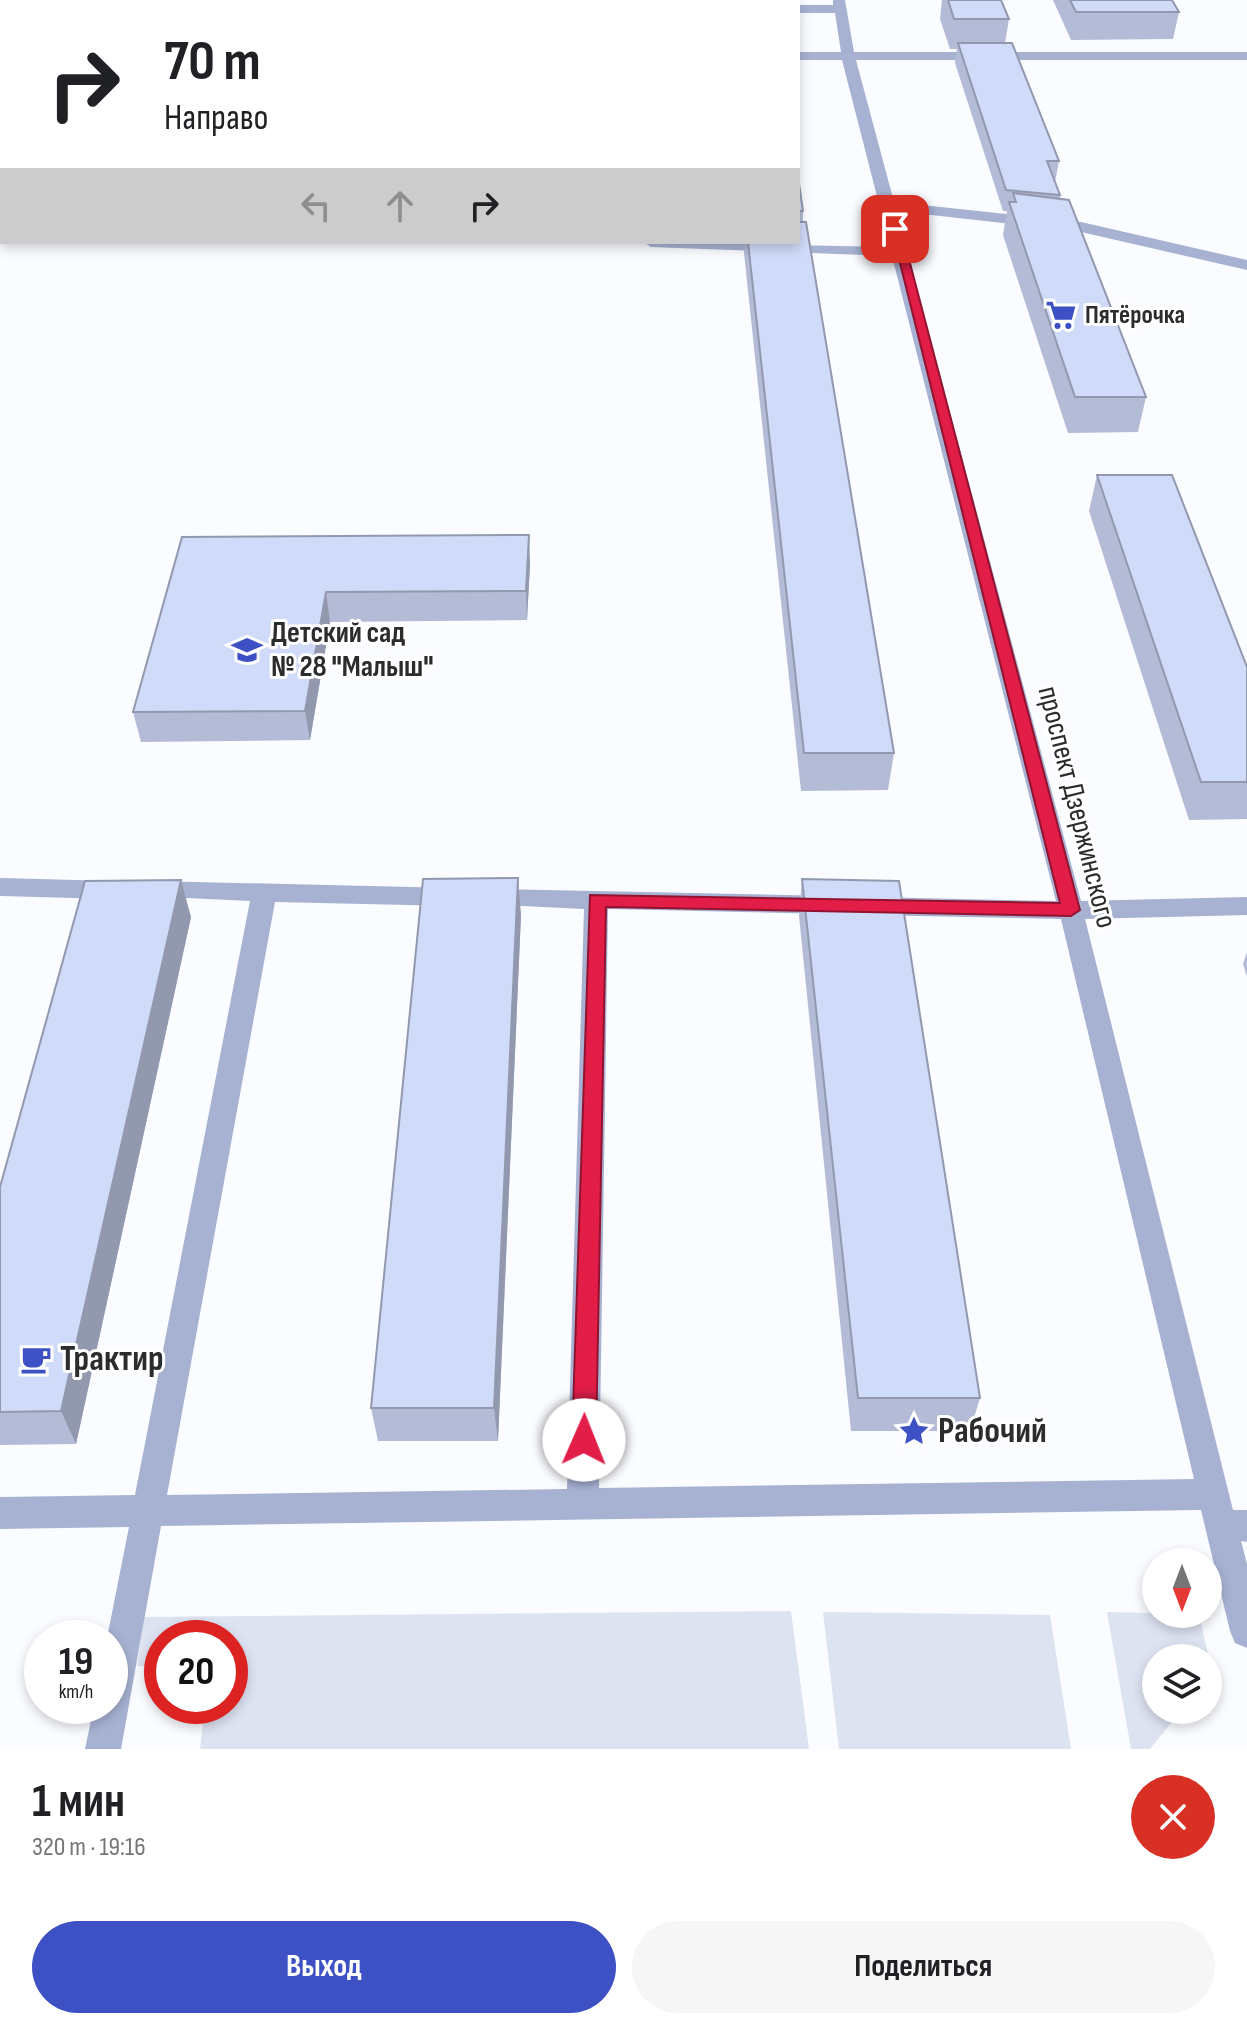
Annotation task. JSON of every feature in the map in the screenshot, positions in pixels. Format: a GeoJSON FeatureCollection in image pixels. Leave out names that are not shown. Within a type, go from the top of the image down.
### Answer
{"type":"FeatureCollection","features":[{"type":"Feature","properties":{"kind":"street"},"geometry":{"type":"LineString","coordinates":[[800,9],[840,4]]}},
{"type":"Feature","properties":{"kind":"street","name":"проспект Дзержинского"},"geometry":{"type":"LineString","coordinates":[[840,4],[848,56],[890,206],[1228,1515],[1247,1631]]}},
{"type":"Feature","properties":{"kind":"street"},"geometry":{"type":"LineString","coordinates":[[800,56],[1247,56]]}},
{"type":"Feature","properties":{"kind":"street"},"geometry":{"type":"LineString","coordinates":[[890,206],[1081,227],[1247,265]]}},
{"type":"Feature","properties":{"kind":"street"},"geometry":{"type":"LineString","coordinates":[[701,244],[901,252]]}},
{"type":"Feature","properties":{"kind":"street"},"geometry":{"type":"LineString","coordinates":[[0,887],[1071,910],[1247,906]]}},
{"type":"Feature","properties":{"kind":"street"},"geometry":{"type":"LineString","coordinates":[[103,1749],[264,893]]}},
{"type":"Feature","properties":{"kind":"street"},"geometry":{"type":"LineString","coordinates":[[583,1504],[596,900]]}},
{"type":"Feature","properties":{"kind":"street"},"geometry":{"type":"LineString","coordinates":[[0,1513],[583,1504],[1228,1515]]}},
{"type":"Feature","properties":{"kind":"shaded area"},"geometry":{"type":"Polygon","coordinates":[[[791,1611],[809,1749],[200,1749],[203,1724],[248,1724],[248,1620],[144,1620],[144,1666],[137,1666],[144,1617],[791,1611]]]}},
{"type":"Feature","properties":{"kind":"shaded area"},"geometry":{"type":"Polygon","coordinates":[[[823,1612],[1050,1615],[1071,1749],[839,1749],[823,1612]]]}},
{"type":"Feature","properties":{"kind":"shaded area"},"geometry":{"type":"Polygon","coordinates":[[[1107,1612],[1142,1613],[1142,1628],[1202,1628],[1206,1644],[1142,1644],[1142,1724],[1171,1724],[1150,1749],[1131,1749],[1107,1612]]]}},
{"type":"Feature","properties":{"kind":"building"},"geometry":{"type":"Polygon","coordinates":[[[948,0],[1001,0],[1009,19],[954,19],[948,0]]]}},
{"type":"Feature","properties":{"kind":"building"},"geometry":{"type":"Polygon","coordinates":[[[1070,0],[1172,0],[1179,12],[1076,12],[1070,0]]]}},
{"type":"Feature","properties":{"kind":"building"},"geometry":{"type":"Polygon","coordinates":[[[958,43],[1012,43],[1059,161],[1047,161],[1060,195],[1006,190],[958,43]]]}},
{"type":"Feature","properties":{"kind":"building"},"geometry":{"type":"Polygon","coordinates":[[[1013,193],[1069,200],[1146,397],[1075,397],[1009,202],[1016,202],[1013,193]]]}},
{"type":"Feature","properties":{"kind":"building"},"geometry":{"type":"Polygon","coordinates":[[[800,222],[806,222],[894,753],[804,753],[748,244],[800,244],[800,222]]]}},
{"type":"Feature","properties":{"kind":"building"},"geometry":{"type":"Polygon","coordinates":[[[1097,475],[1172,475],[1247,667],[1247,782],[1201,782],[1097,475]]]}},
{"type":"Feature","properties":{"kind":"building"},"geometry":{"type":"Polygon","coordinates":[[[529,535],[526,591],[326,592],[305,711],[133,712],[182,537],[529,535]]]}},
{"type":"Feature","properties":{"kind":"building"},"geometry":{"type":"Polygon","coordinates":[[[518,878],[494,1408],[371,1408],[423,879],[518,878]]]}},
{"type":"Feature","properties":{"kind":"building"},"geometry":{"type":"Polygon","coordinates":[[[802,879],[899,881],[980,1398],[858,1398],[802,879]]]}},
{"type":"Feature","properties":{"kind":"building"},"geometry":{"type":"Polygon","coordinates":[[[181,880],[61,1411],[0,1412],[0,1187],[85,881],[181,880]]]}},
{"type":"Feature","properties":{"kind":"place","name":"Пятёрочка"},"geometry":{"type":"Point","coordinates":[1061,315]}},
{"type":"Feature","properties":{"kind":"place","name":"Детский сад № 28 \"Малыш\""},"geometry":{"type":"Point","coordinates":[247,650]}},
{"type":"Feature","properties":{"kind":"place","name":"Трактир"},"geometry":{"type":"Point","coordinates":[36,1359]}},
{"type":"Feature","properties":{"kind":"place","name":"Рабочий"},"geometry":{"type":"Point","coordinates":[914,1431]}},
{"type":"Feature","properties":{"kind":"route"},"geometry":{"type":"LineString","coordinates":[[584,1440],[596,900],[1071,910],[895,229]]}}]}
